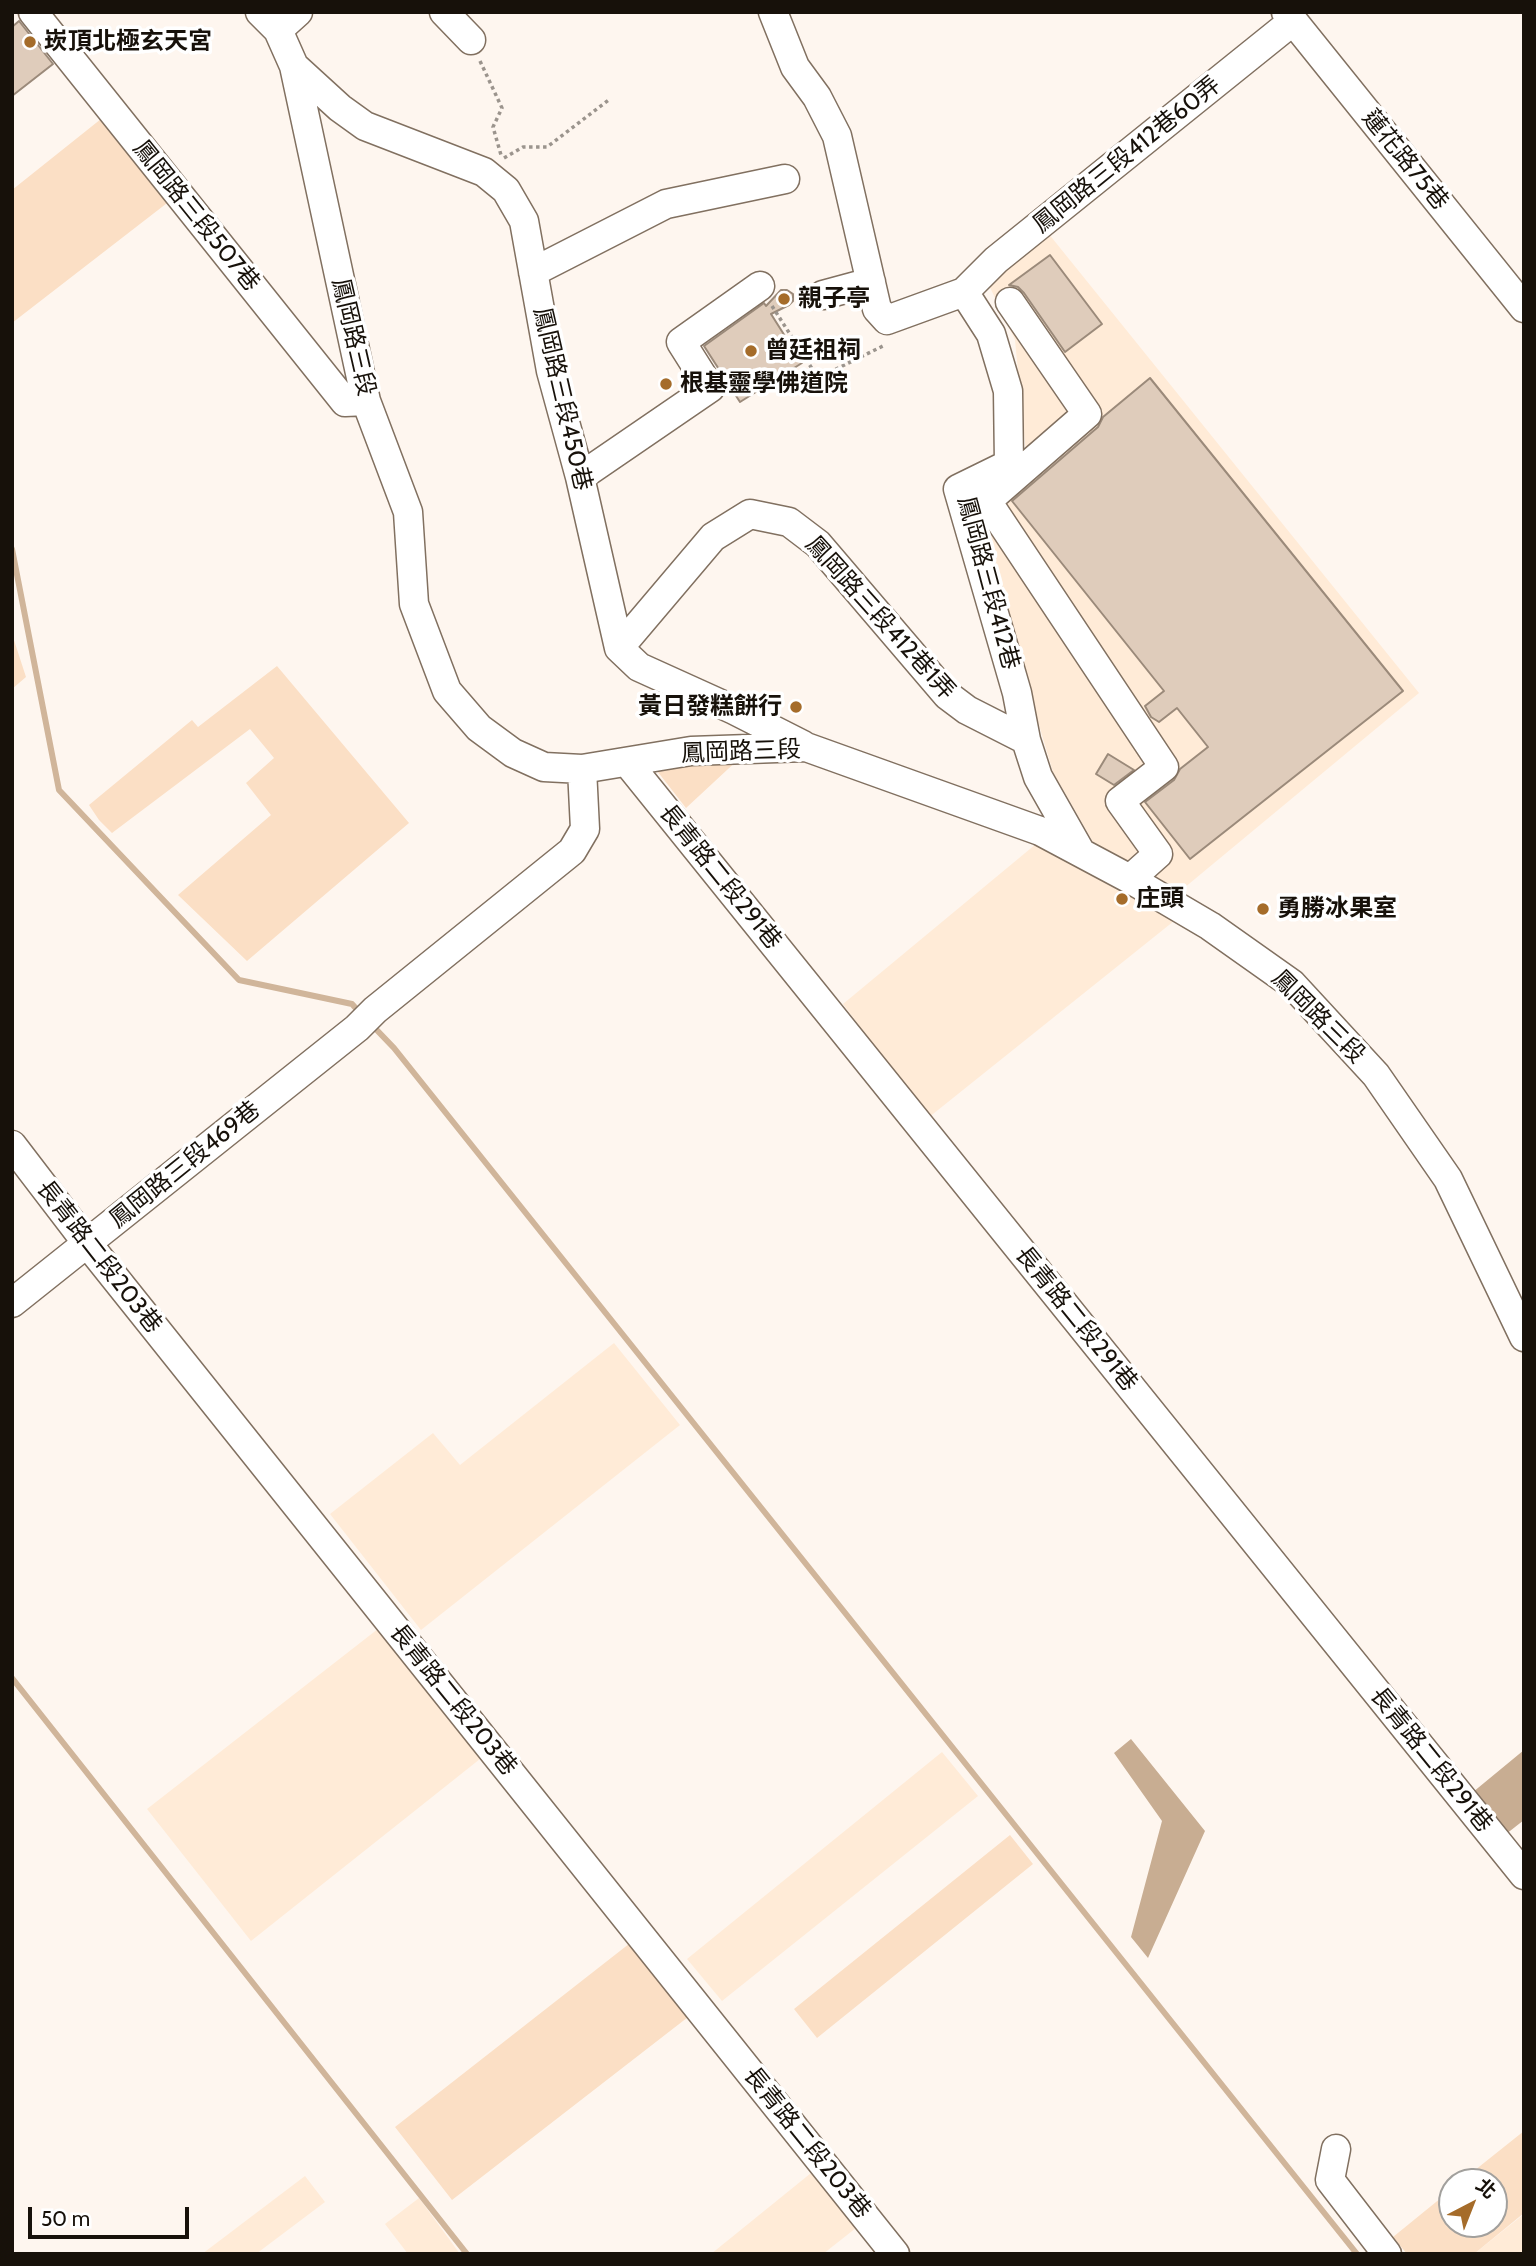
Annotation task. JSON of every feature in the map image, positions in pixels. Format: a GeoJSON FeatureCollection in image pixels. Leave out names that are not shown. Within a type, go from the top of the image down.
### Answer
{"type":"FeatureCollection","features":[{"type":"Feature","properties":{"kind":"street","name":"鳳岡路三段507巷"},"geometry":{"type":"LineString","coordinates":[[33,12],[345,402],[366,401]]}},
{"type":"Feature","properties":{"kind":"street"},"geometry":{"type":"LineString","coordinates":[[444,12],[471,40]]}},
{"type":"Feature","properties":{"kind":"street"},"geometry":{"type":"LineString","coordinates":[[773,12],[795,67],[817,97],[837,135],[877,309],[887,320],[964,292]]}},
{"type":"Feature","properties":{"kind":"street","name":"鳳岡路三段412巷60弄"},"geometry":{"type":"LineString","coordinates":[[964,292],[996,260],[1289,17]]}},
{"type":"Feature","properties":{"kind":"street","name":"蓮花路75巷"},"geometry":{"type":"LineString","coordinates":[[1289,17],[1524,309]]}},
{"type":"Feature","properties":{"kind":"street","name":"鳳岡路三段"},"geometry":{"type":"LineString","coordinates":[[279,18],[294,66],[366,401],[408,512],[414,604],[447,691],[479,728],[513,753],[544,767],[582,769],[691,751],[806,747],[1040,831],[1130,879],[1210,926],[1292,984],[1376,1075],[1448,1179],[1524,1337]]}},
{"type":"Feature","properties":{"kind":"street","name":"鳳岡路三段450巷"},"geometry":{"type":"LineString","coordinates":[[294,66],[340,108],[365,126],[476,168],[506,190],[524,221],[551,371],[580,477],[619,648]]}},
{"type":"Feature","properties":{"kind":"street"},"geometry":{"type":"LineString","coordinates":[[533,272],[666,204],[785,179]]}},
{"type":"Feature","properties":{"kind":"street"},"geometry":{"type":"LineString","coordinates":[[823,295],[871,282]]}},
{"type":"Feature","properties":{"kind":"street"},"geometry":{"type":"LineString","coordinates":[[580,477],[710,388],[681,342],[760,286]]}},
{"type":"Feature","properties":{"kind":"street","name":"鳳岡路三段412巷"},"geometry":{"type":"LineString","coordinates":[[964,292],[991,334],[1009,391],[1009,464],[958,489],[1017,693],[1026,740],[1038,777],[1080,851]]}},
{"type":"Feature","properties":{"kind":"street"},"geometry":{"type":"LineString","coordinates":[[1010,302],[1087,414],[987,501],[1164,767],[1120,801],[1158,854],[1130,879]]}},
{"type":"Feature","properties":{"kind":"street","name":"鳳岡路三段412巷1弄"},"geometry":{"type":"LineString","coordinates":[[619,648],[713,537],[750,514],[763,516],[789,522],[818,544],[947,695],[967,710],[1026,740]]}},
{"type":"Feature","properties":{"kind":"street"},"geometry":{"type":"LineString","coordinates":[[619,648],[639,667],[734,710],[806,747]]}},
{"type":"Feature","properties":{"kind":"street","name":"長青路二段291巷"},"geometry":{"type":"LineString","coordinates":[[627,762],[1524,1875]]}},
{"type":"Feature","properties":{"kind":"street","name":"鳳岡路三段469巷"},"geometry":{"type":"LineString","coordinates":[[12,1303],[572,851],[585,829],[582,769]]}},
{"type":"Feature","properties":{"kind":"street","name":"長青路二段203巷"},"geometry":{"type":"LineString","coordinates":[[12,1145],[87,1243],[895,2254]]}},
{"type":"Feature","properties":{"kind":"street"},"geometry":{"type":"LineString","coordinates":[[1336,2149],[1329,2180],[1387,2254]]}},
{"type":"Feature","properties":{"kind":"path"},"geometry":{"type":"LineString","coordinates":[[471,40],[502,108],[493,127],[502,159],[523,147],[547,147],[611,99]]}},
{"type":"Feature","properties":{"kind":"path"},"geometry":{"type":"LineString","coordinates":[[760,286],[818,379],[892,342],[887,320]]}},
{"type":"Feature","properties":{"kind":"shaded area"},"geometry":{"type":"Polygon","coordinates":[[[106,115],[171,200],[12,323],[12,190],[106,115]]]}},
{"type":"Feature","properties":{"kind":"shaded area"},"geometry":{"type":"Polygon","coordinates":[[[1044,228],[1419,693],[1178,893],[1097,849],[1053,772],[973,503],[1026,453],[1015,340],[987,281],[1044,228]]]}},
{"type":"Feature","properties":{"kind":"shaded area"},"geometry":{"type":"Polygon","coordinates":[[[12,634],[26,677],[12,689],[12,634]]]}},
{"type":"Feature","properties":{"kind":"shaded area"},"geometry":{"type":"Polygon","coordinates":[[[277,666],[409,823],[247,961],[178,895],[271,815],[246,783],[274,758],[250,729],[112,833],[89,805],[192,720],[198,727],[277,666]]]}},
{"type":"Feature","properties":{"kind":"shaded area"},"geometry":{"type":"Polygon","coordinates":[[[741,757],[686,808],[654,767],[741,757]]]}},
{"type":"Feature","properties":{"kind":"shaded area"},"geometry":{"type":"Polygon","coordinates":[[[1042,839],[1179,917],[928,1118],[843,1004],[1042,839]]]}},
{"type":"Feature","properties":{"kind":"shaded area"},"geometry":{"type":"Polygon","coordinates":[[[614,1343],[680,1425],[421,1630],[330,1514],[433,1433],[460,1465],[614,1343]]]}},
{"type":"Feature","properties":{"kind":"shaded area"},"geometry":{"type":"Polygon","coordinates":[[[383,1625],[485,1755],[251,1941],[147,1809],[383,1625]]]}},
{"type":"Feature","properties":{"kind":"shaded area"},"geometry":{"type":"Polygon","coordinates":[[[1131,1739],[1205,1831],[1148,1958],[1131,1937],[1162,1821],[1114,1753],[1131,1739]]]}},
{"type":"Feature","properties":{"kind":"shaded area"},"geometry":{"type":"Polygon","coordinates":[[[1524,1750],[1524,1820],[1501,1838],[1467,1797],[1524,1750]]]}},
{"type":"Feature","properties":{"kind":"shaded area"},"geometry":{"type":"Polygon","coordinates":[[[942,1752],[978,1796],[722,2001],[687,1959],[942,1752]]]}},
{"type":"Feature","properties":{"kind":"shaded area"},"geometry":{"type":"Polygon","coordinates":[[[1010,1835],[1033,1864],[817,2038],[794,2009],[1010,1835]]]}},
{"type":"Feature","properties":{"kind":"shaded area"},"geometry":{"type":"Polygon","coordinates":[[[634,1940],[692,2014],[452,2200],[395,2127],[634,1940]]]}},
{"type":"Feature","properties":{"kind":"shaded area"},"geometry":{"type":"Polygon","coordinates":[[[1524,2131],[1524,2213],[1508,2226],[1508,2168],[1478,2168],[1524,2131]]]}},
{"type":"Feature","properties":{"kind":"shaded area"},"geometry":{"type":"Polygon","coordinates":[[[816,2169],[861,2224],[823,2254],[711,2254],[816,2169]]]}},
{"type":"Feature","properties":{"kind":"shaded area"},"geometry":{"type":"Polygon","coordinates":[[[305,2176],[325,2202],[256,2254],[202,2254],[305,2176]]]}},
{"type":"Feature","properties":{"kind":"shaded area"},"geometry":{"type":"Polygon","coordinates":[[[419,2198],[460,2254],[408,2254],[385,2224],[419,2198]]]}},
{"type":"Feature","properties":{"kind":"shaded area"},"geometry":{"type":"Polygon","coordinates":[[[1438,2200],[1438,2238],[1494,2238],[1474,2254],[1407,2254],[1393,2237],[1438,2200]]]}},
{"type":"Feature","properties":{"kind":"shaded area"},"geometry":{"type":"Polygon","coordinates":[[[1524,2214],[1524,2254],[1474,2254],[1494,2238],[1508,2238],[1508,2227],[1524,2214]]]}},
{"type":"Feature","properties":{"kind":"building","name":"崁頂北極玄天宮"},"geometry":{"type":"Polygon","coordinates":[[[19,21],[53,64],[12,96],[12,27],[19,21]]]}},
{"type":"Feature","properties":{"kind":"building"},"geometry":{"type":"Polygon","coordinates":[[[1050,255],[1102,324],[1065,352],[1024,293],[1018,287],[1009,285],[1050,255]]]}},
{"type":"Feature","properties":{"kind":"building","name":"曾廷祖祠"},"geometry":{"type":"Polygon","coordinates":[[[781,290],[793,294],[793,301],[771,314],[802,363],[740,402],[704,346],[764,303],[766,306],[781,290]]]}},
{"type":"Feature","properties":{"kind":"building"},"geometry":{"type":"Polygon","coordinates":[[[1150,378],[1403,691],[1190,859],[1145,802],[1174,780],[1180,769],[1208,747],[1177,708],[1159,722],[1151,717],[1145,706],[1164,691],[1012,501],[1098,427],[1103,417],[1150,378]]]}},
{"type":"Feature","properties":{"kind":"building"},"geometry":{"type":"Polygon","coordinates":[[[1108,754],[1134,770],[1114,785],[1096,774],[1108,754]]]}},
{"type":"Feature","properties":{"kind":"waterway"},"geometry":{"type":"LineString","coordinates":[[12,549],[59,790],[239,980],[352,1004],[361,1014]]}},
{"type":"Feature","properties":{"kind":"waterway"},"geometry":{"type":"LineString","coordinates":[[371,1024],[394,1048],[1357,2254]]}},
{"type":"Feature","properties":{"kind":"waterway"},"geometry":{"type":"LineString","coordinates":[[12,1678],[467,2254]]}},
{"type":"Feature","properties":{"kind":"place","name":"崁頂北極玄天宮"},"geometry":{"type":"Point","coordinates":[30,42]}},
{"type":"Feature","properties":{"kind":"place","name":"親子亭"},"geometry":{"type":"Point","coordinates":[784,299]}},
{"type":"Feature","properties":{"kind":"place","name":"曾廷祖祠"},"geometry":{"type":"Point","coordinates":[751,351]}},
{"type":"Feature","properties":{"kind":"place","name":"根基靈學佛道院"},"geometry":{"type":"Point","coordinates":[666,384]}},
{"type":"Feature","properties":{"kind":"place","name":"黃日發糕餅行"},"geometry":{"type":"Point","coordinates":[796,707]}},
{"type":"Feature","properties":{"kind":"place","name":"庄頭"},"geometry":{"type":"Point","coordinates":[1122,899]}},
{"type":"Feature","properties":{"kind":"place","name":"勇勝冰果室"},"geometry":{"type":"Point","coordinates":[1263,909]}}]}
